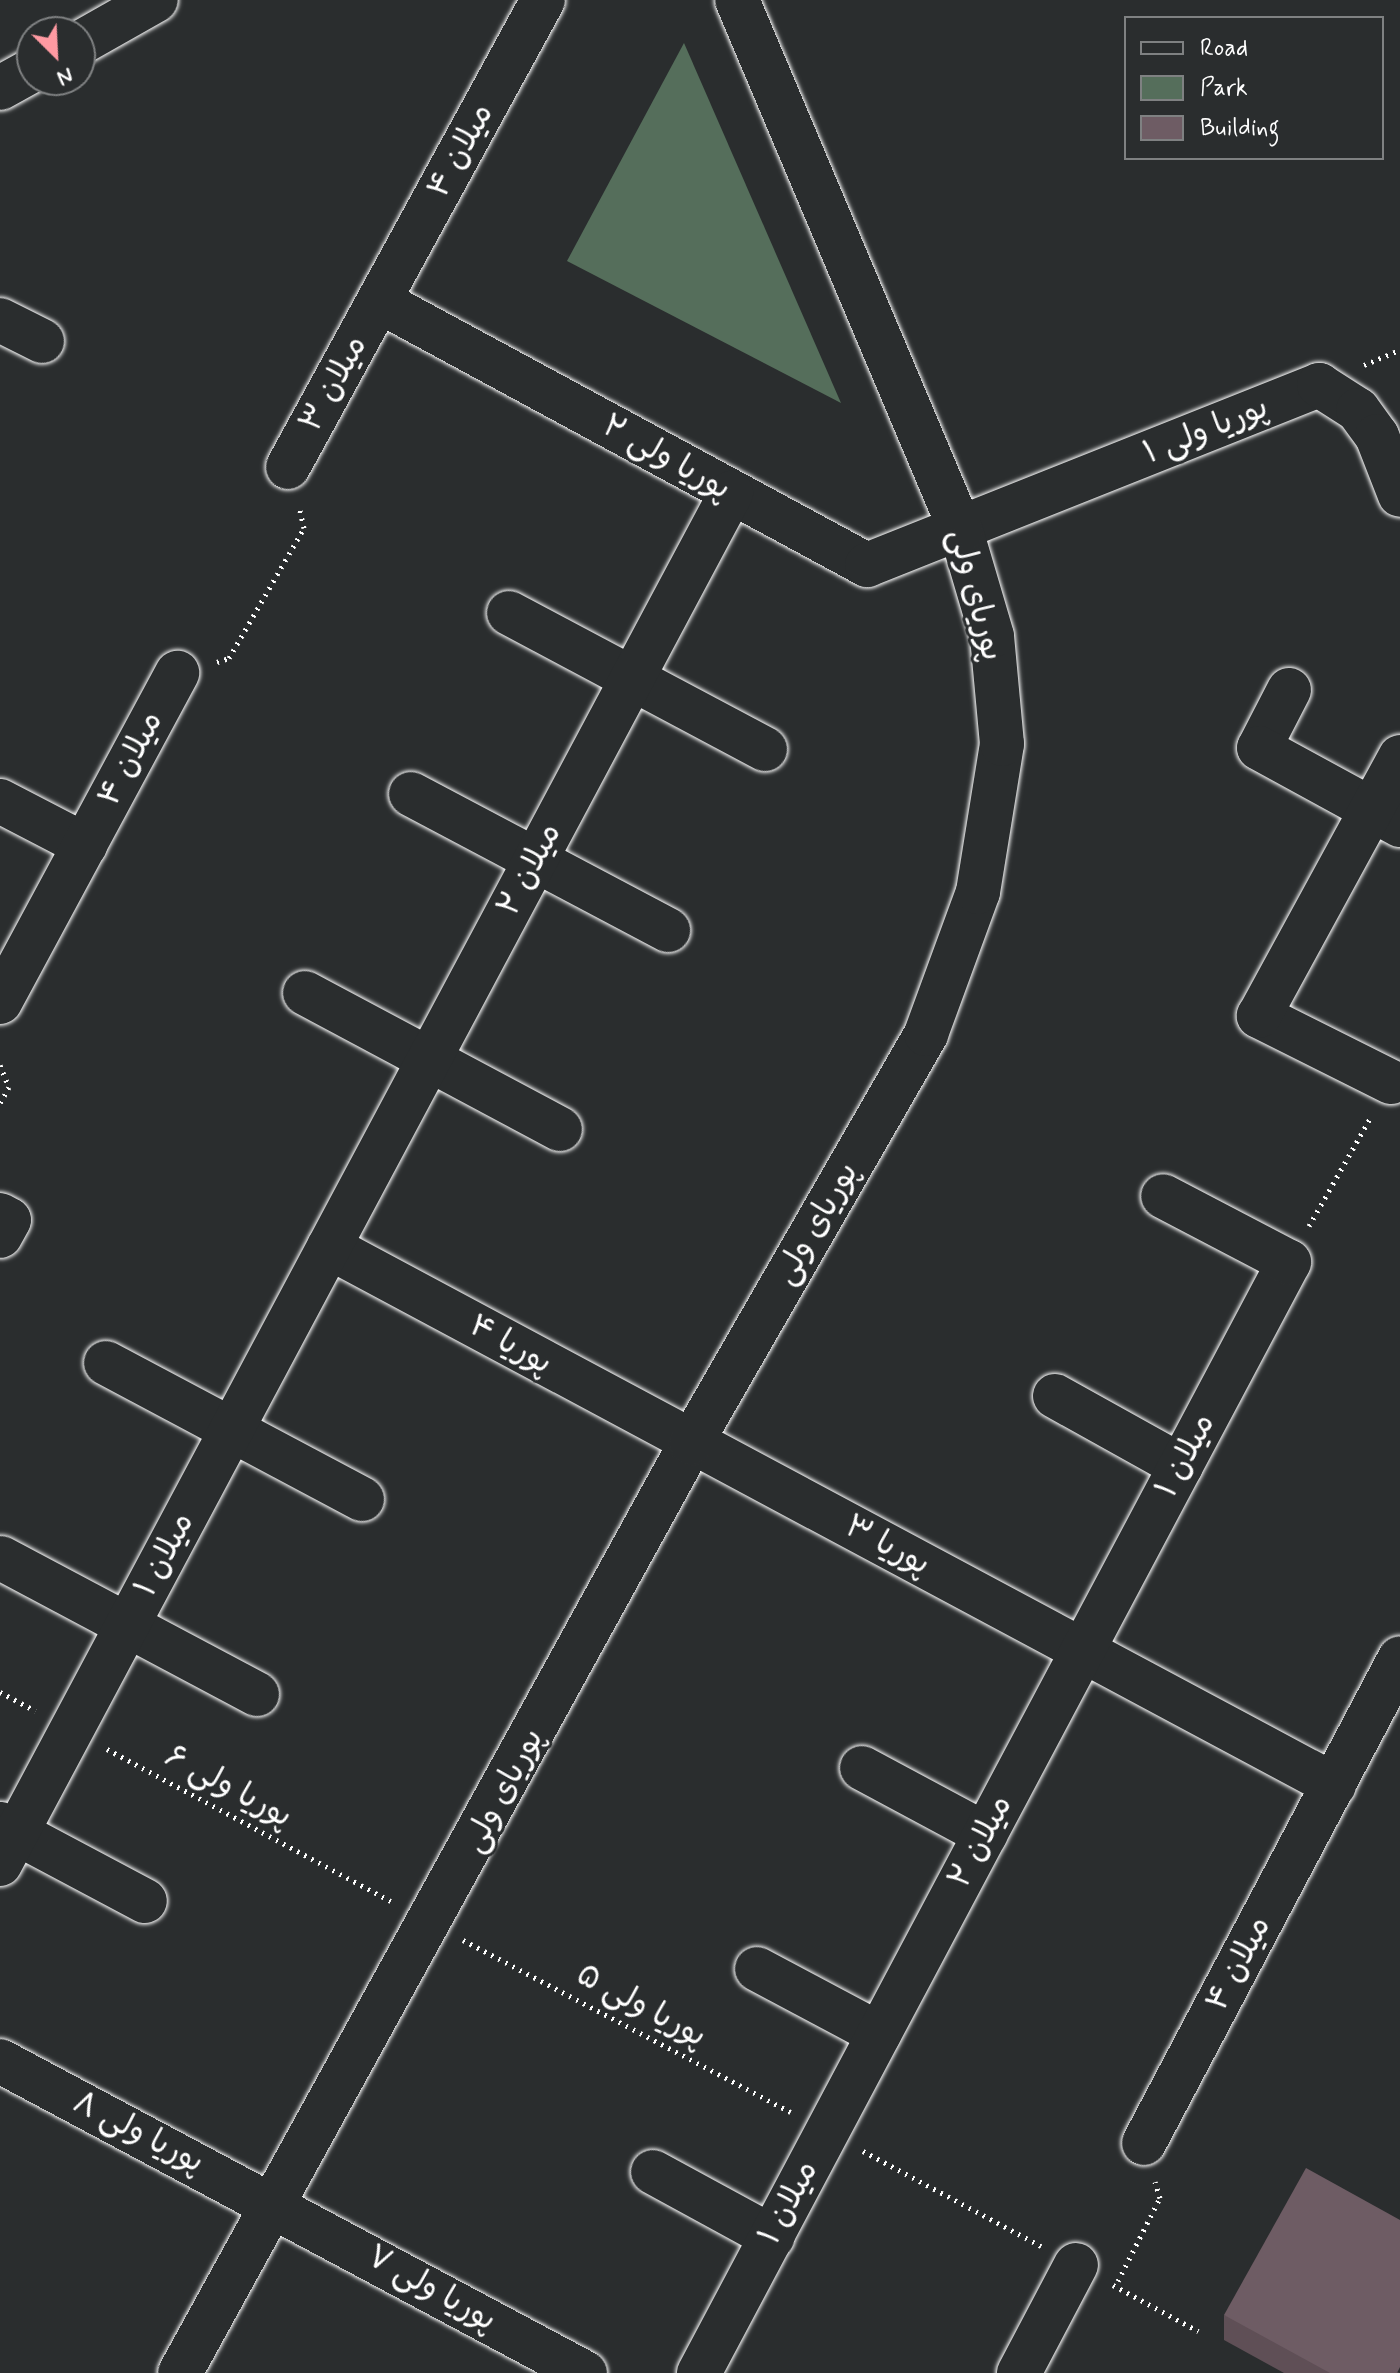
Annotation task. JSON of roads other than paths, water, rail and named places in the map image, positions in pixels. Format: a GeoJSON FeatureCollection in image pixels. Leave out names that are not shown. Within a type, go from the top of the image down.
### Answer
{"type":"FeatureCollection","features":[{"type":"Feature","properties":{"kind":"street"},"geometry":{"type":"LineString","coordinates":[[96,34],[156,0]]}},
{"type":"Feature","properties":{"kind":"street","name":"میلان ۴"},"geometry":{"type":"LineString","coordinates":[[379,301],[543,0]]}},
{"type":"Feature","properties":{"kind":"street","name":"پوریای ولی"},"geometry":{"type":"LineString","coordinates":[[180,2373],[433,1924],[691,1443],[926,1034],[978,892],[1002,744],[992,636],[961,531],[737,0]]}},
{"type":"Feature","properties":{"kind":"street","name":"میلان ۳"},"geometry":{"type":"LineString","coordinates":[[288,467],[379,301]]}},
{"type":"Feature","properties":{"kind":"street","name":"پوریا ولی ۲"},"geometry":{"type":"LineString","coordinates":[[379,301],[867,565],[961,531]]}},
{"type":"Feature","properties":{"kind":"street"},"geometry":{"type":"LineString","coordinates":[[0,320],[42,341]]}},
{"type":"Feature","properties":{"kind":"street","name":"پوریا ولی ۱"},"geometry":{"type":"LineString","coordinates":[[961,531],[1319,385],[1358,410],[1377,436],[1400,495]]}},
{"type":"Feature","properties":{"kind":"street","name":"میلان ۲"},"geometry":{"type":"LineString","coordinates":[[329,1247],[731,493]]}},
{"type":"Feature","properties":{"kind":"street"},"geometry":{"type":"LineString","coordinates":[[509,613],[765,749]]}},
{"type":"Feature","properties":{"kind":"street","name":"میلان ۴"},"geometry":{"type":"LineString","coordinates":[[85,845],[177,673]]}},
{"type":"Feature","properties":{"kind":"street"},"geometry":{"type":"LineString","coordinates":[[1289,690],[1259,748],[1386,817]]}},
{"type":"Feature","properties":{"kind":"street"},"geometry":{"type":"LineString","coordinates":[[1391,1082],[1259,1016],[1386,817],[1400,757]]}},
{"type":"Feature","properties":{"kind":"street"},"geometry":{"type":"LineString","coordinates":[[411,794],[668,930]]}},
{"type":"Feature","properties":{"kind":"street"},"geometry":{"type":"LineString","coordinates":[[0,801],[85,845],[0,1002]]}},
{"type":"Feature","properties":{"kind":"street"},"geometry":{"type":"LineString","coordinates":[[305,993],[560,1129]]}},
{"type":"Feature","properties":{"kind":"street","name":"میلان ۱"},"geometry":{"type":"LineString","coordinates":[[1083,1650],[1289,1262],[1163,1196]]}},
{"type":"Feature","properties":{"kind":"street"},"geometry":{"type":"LineString","coordinates":[[0,1215],[9,1220],[0,1236]]}},
{"type":"Feature","properties":{"kind":"street","name":"پوریا ۴"},"geometry":{"type":"LineString","coordinates":[[329,1247],[691,1443]]}},
{"type":"Feature","properties":{"kind":"street","name":"میلان ۱"},"geometry":{"type":"LineString","coordinates":[[6,1841],[71,1730],[329,1247]]}},
{"type":"Feature","properties":{"kind":"street"},"geometry":{"type":"LineString","coordinates":[[106,1363],[362,1499]]}},
{"type":"Feature","properties":{"kind":"street"},"geometry":{"type":"LineString","coordinates":[[1055,1396],[1181,1466]]}},
{"type":"Feature","properties":{"kind":"street","name":"پوریا ۳"},"geometry":{"type":"LineString","coordinates":[[691,1443],[1334,1785]]}},
{"type":"Feature","properties":{"kind":"street"},"geometry":{"type":"LineString","coordinates":[[1,1558],[257,1694]]}},
{"type":"Feature","properties":{"kind":"street","name":"میلان ۲"},"geometry":{"type":"LineString","coordinates":[[879,2034],[1083,1650]]}},
{"type":"Feature","properties":{"kind":"street","name":"میلان ۴"},"geometry":{"type":"LineString","coordinates":[[1144,2143],[1400,1658]]}},
{"type":"Feature","properties":{"kind":"street"},"geometry":{"type":"LineString","coordinates":[[862,1768],[985,1834]]}},
{"type":"Feature","properties":{"kind":"street"},"geometry":{"type":"LineString","coordinates":[[6,1841],[145,1901]]}},
{"type":"Feature","properties":{"kind":"street"},"geometry":{"type":"LineString","coordinates":[[757,1969],[879,2034]]}},
{"type":"Feature","properties":{"kind":"street","name":"میلان ۱"},"geometry":{"type":"LineString","coordinates":[[699,2373],[879,2034]]}},
{"type":"Feature","properties":{"kind":"street","name":"پوریا ولی ۸"},"geometry":{"type":"LineString","coordinates":[[0,2061],[277,2204]]}},
{"type":"Feature","properties":{"kind":"street"},"geometry":{"type":"LineString","coordinates":[[653,2172],[772,2237]]}},
{"type":"Feature","properties":{"kind":"street","name":"پوریا ولی ۷"},"geometry":{"type":"LineString","coordinates":[[277,2204],[585,2373]]}},
{"type":"Feature","properties":{"kind":"street"},"geometry":{"type":"LineString","coordinates":[[1019,2373],[1076,2265]]}}]}
